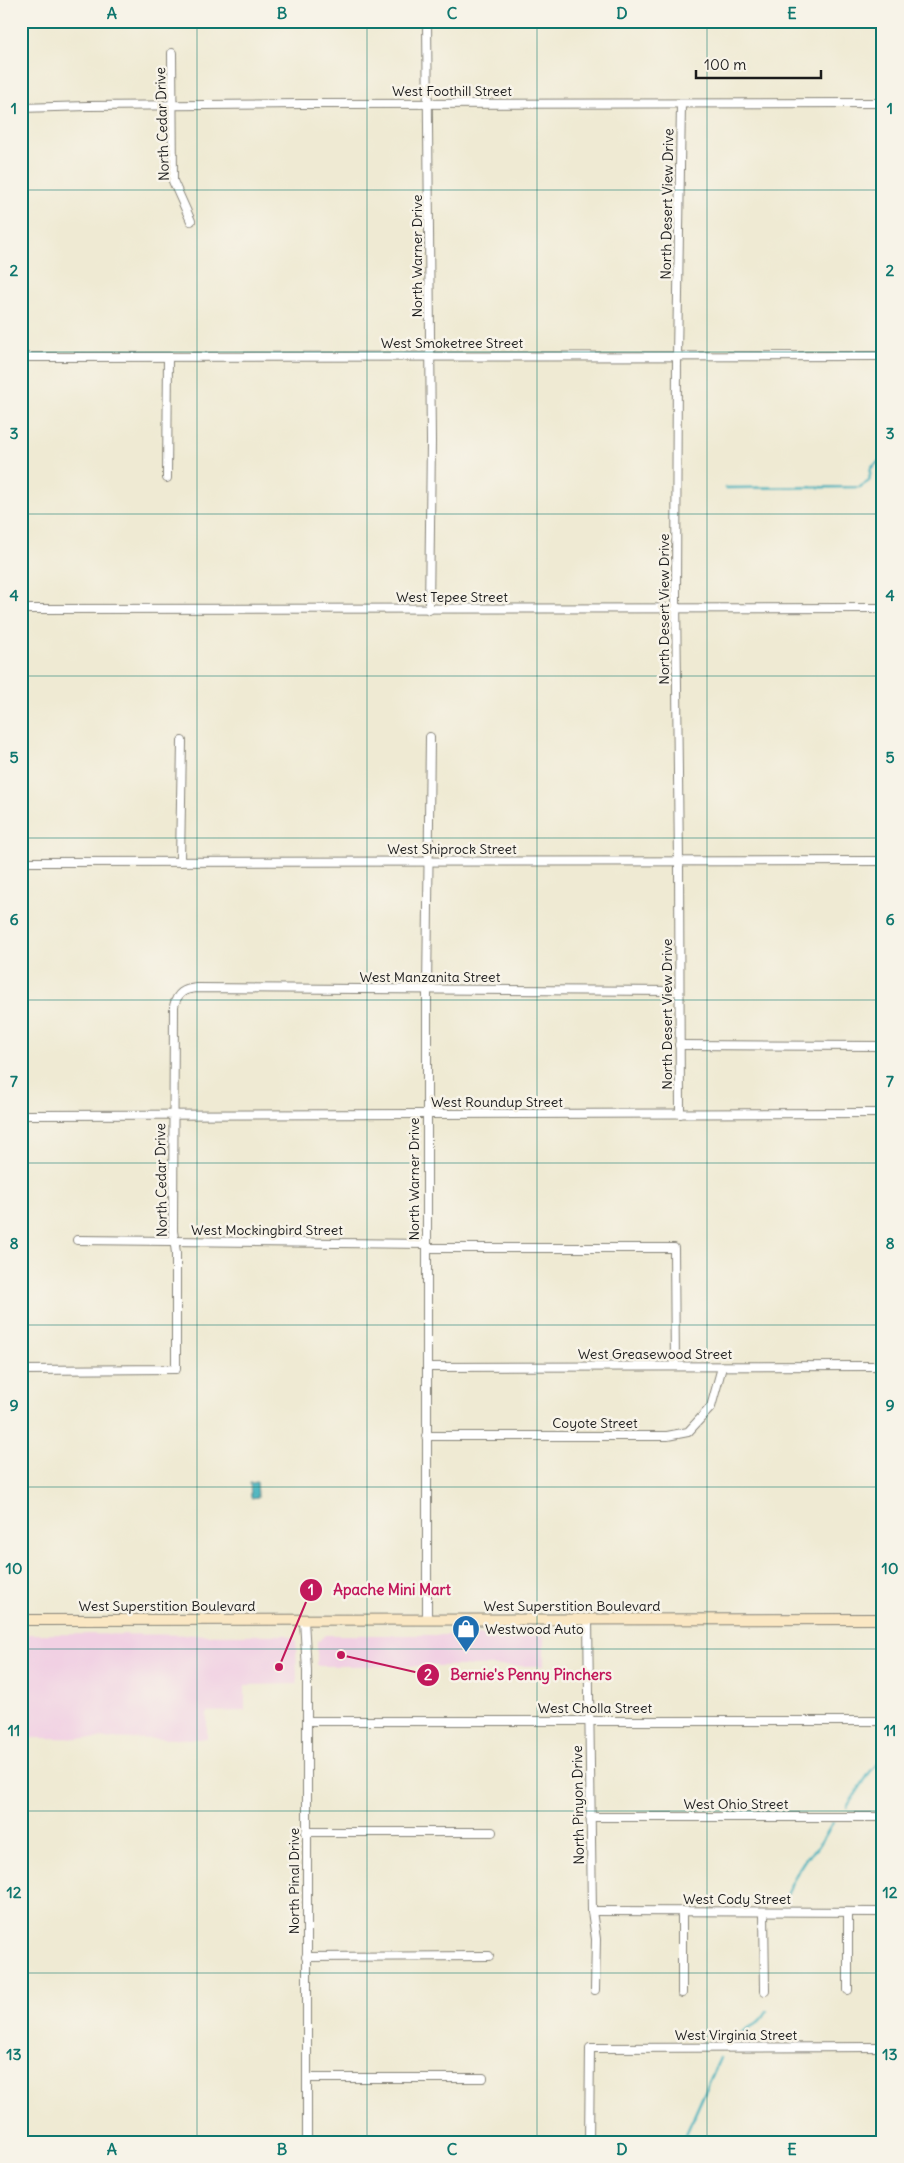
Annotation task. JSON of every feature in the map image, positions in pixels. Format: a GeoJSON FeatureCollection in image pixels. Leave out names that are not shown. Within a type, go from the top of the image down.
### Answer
{"type":"FeatureCollection","features":[{"type":"Feature","properties":{"kind":"main road","name":"West Superstition Boulevard"},"geometry":{"type":"LineString","coordinates":[[21,1620],[883,1619]]}},
{"type":"Feature","properties":{"kind":"street","name":"North Warner Drive"},"geometry":{"type":"LineString","coordinates":[[427,21],[431,441],[429,610]]}},
{"type":"Feature","properties":{"kind":"street","name":"North Cedar Drive"},"geometry":{"type":"LineString","coordinates":[[172,53],[174,105],[173,181],[191,221]]}},
{"type":"Feature","properties":{"kind":"street","name":"West Foothill Street"},"geometry":{"type":"LineString","coordinates":[[21,108],[174,105],[883,103]]}},
{"type":"Feature","properties":{"kind":"street","name":"North Desert View Drive"},"geometry":{"type":"LineString","coordinates":[[680,1114],[676,357],[681,104]]}},
{"type":"Feature","properties":{"kind":"street","name":"West Smoketree Street"},"geometry":{"type":"LineString","coordinates":[[21,357],[883,356]]}},
{"type":"Feature","properties":{"kind":"street"},"geometry":{"type":"LineString","coordinates":[[167,478],[168,357]]}},
{"type":"Feature","properties":{"kind":"street","name":"West Tepee Street"},"geometry":{"type":"LineString","coordinates":[[21,610],[883,608]]}},
{"type":"Feature","properties":{"kind":"street","name":"North Warner Drive"},"geometry":{"type":"LineString","coordinates":[[428,1620],[426,1436],[427,990],[430,737]]}},
{"type":"Feature","properties":{"kind":"street"},"geometry":{"type":"LineString","coordinates":[[180,862],[182,742]]}},
{"type":"Feature","properties":{"kind":"street","name":"West Shiprock Street"},"geometry":{"type":"LineString","coordinates":[[21,862],[883,861]]}},
{"type":"Feature","properties":{"kind":"street","name":"West Manzanita Street"},"geometry":{"type":"LineString","coordinates":[[181,992],[197,988],[679,991]]}},
{"type":"Feature","properties":{"kind":"street","name":"North Cedar Drive"},"geometry":{"type":"LineString","coordinates":[[21,1370],[176,1369],[172,1115],[174,1006],[181,992]]}},
{"type":"Feature","properties":{"kind":"street"},"geometry":{"type":"LineString","coordinates":[[679,1045],[883,1046]]}},
{"type":"Feature","properties":{"kind":"street","name":"West Roundup Street"},"geometry":{"type":"LineString","coordinates":[[21,1114],[883,1113]]}},
{"type":"Feature","properties":{"kind":"street","name":"West Mockingbird Street"},"geometry":{"type":"LineString","coordinates":[[77,1240],[674,1248],[675,1366]]}},
{"type":"Feature","properties":{"kind":"street","name":"West Greasewood Street"},"geometry":{"type":"LineString","coordinates":[[427,1367],[883,1366]]}},
{"type":"Feature","properties":{"kind":"street","name":"Coyote Street"},"geometry":{"type":"LineString","coordinates":[[426,1436],[667,1436],[688,1432],[711,1407],[722,1367]]}},
{"type":"Feature","properties":{"kind":"street","name":"North Pinal Drive"},"geometry":{"type":"LineString","coordinates":[[304,1620],[307,1721],[307,2142]]}},
{"type":"Feature","properties":{"kind":"street","name":"North Pinyon Drive"},"geometry":{"type":"LineString","coordinates":[[588,1620],[592,1911],[596,1939],[596,1990]]}},
{"type":"Feature","properties":{"kind":"street","name":"West Cholla Street"},"geometry":{"type":"LineString","coordinates":[[307,1721],[883,1721]]}},
{"type":"Feature","properties":{"kind":"street","name":"West Ohio Street"},"geometry":{"type":"LineString","coordinates":[[590,1816],[883,1816]]}},
{"type":"Feature","properties":{"kind":"street"},"geometry":{"type":"LineString","coordinates":[[306,1832],[492,1832]]}},
{"type":"Feature","properties":{"kind":"street","name":"West Cody Street"},"geometry":{"type":"LineString","coordinates":[[592,1911],[883,1912]]}},
{"type":"Feature","properties":{"kind":"street"},"geometry":{"type":"LineString","coordinates":[[682,1911],[682,1993]]}},
{"type":"Feature","properties":{"kind":"street"},"geometry":{"type":"LineString","coordinates":[[764,1912],[765,1991]]}},
{"type":"Feature","properties":{"kind":"street"},"geometry":{"type":"LineString","coordinates":[[848,1912],[848,1990]]}},
{"type":"Feature","properties":{"kind":"street"},"geometry":{"type":"LineString","coordinates":[[306,1957],[489,1956]]}},
{"type":"Feature","properties":{"kind":"street","name":"West Virginia Street"},"geometry":{"type":"LineString","coordinates":[[589,2142],[590,2048],[883,2047]]}},
{"type":"Feature","properties":{"kind":"street"},"geometry":{"type":"LineString","coordinates":[[307,2078],[482,2078]]}},
{"type":"Feature","properties":{"kind":"shaded area"},"geometry":{"type":"Polygon","coordinates":[[[21,1634],[287,1635],[296,1641],[297,1684],[245,1685],[245,1711],[207,1712],[207,1739],[21,1738],[21,1634]]]}},
{"type":"Feature","properties":{"kind":"shaded area"},"geometry":{"type":"Polygon","coordinates":[[[325,1635],[544,1635],[544,1666],[317,1666],[317,1642],[325,1635]]]}},
{"type":"Feature","properties":{"kind":"water"},"geometry":{"type":"Polygon","coordinates":[[[257,1482],[258,1497],[251,1498],[250,1483],[257,1482]]]}},
{"type":"Feature","properties":{"kind":"waterway"},"geometry":{"type":"LineString","coordinates":[[726,488],[860,487],[869,481],[871,468],[883,458]]}},
{"type":"Feature","properties":{"kind":"waterway"},"geometry":{"type":"LineString","coordinates":[[847,1807],[870,1772],[883,1757]]}},
{"type":"Feature","properties":{"kind":"waterway"},"geometry":{"type":"LineString","coordinates":[[782,1904],[799,1869],[806,1858],[818,1847],[833,1823]]}},
{"type":"Feature","properties":{"kind":"waterway"},"geometry":{"type":"LineString","coordinates":[[730,2041],[755,2025],[767,2011]]}},
{"type":"Feature","properties":{"kind":"waterway"},"geometry":{"type":"LineString","coordinates":[[686,2134],[720,2058]]}},
{"type":"Feature","properties":{"kind":"place","name":"Westwood Auto"},"geometry":{"type":"Point","coordinates":[466,1653]}},
{"type":"Feature","properties":{"kind":"place","name":"Bernie's Penny Pinchers"},"geometry":{"type":"Point","coordinates":[341,1655]}},
{"type":"Feature","properties":{"kind":"place","name":"Apache Mini Mart"},"geometry":{"type":"Point","coordinates":[279,1667]}}]}
